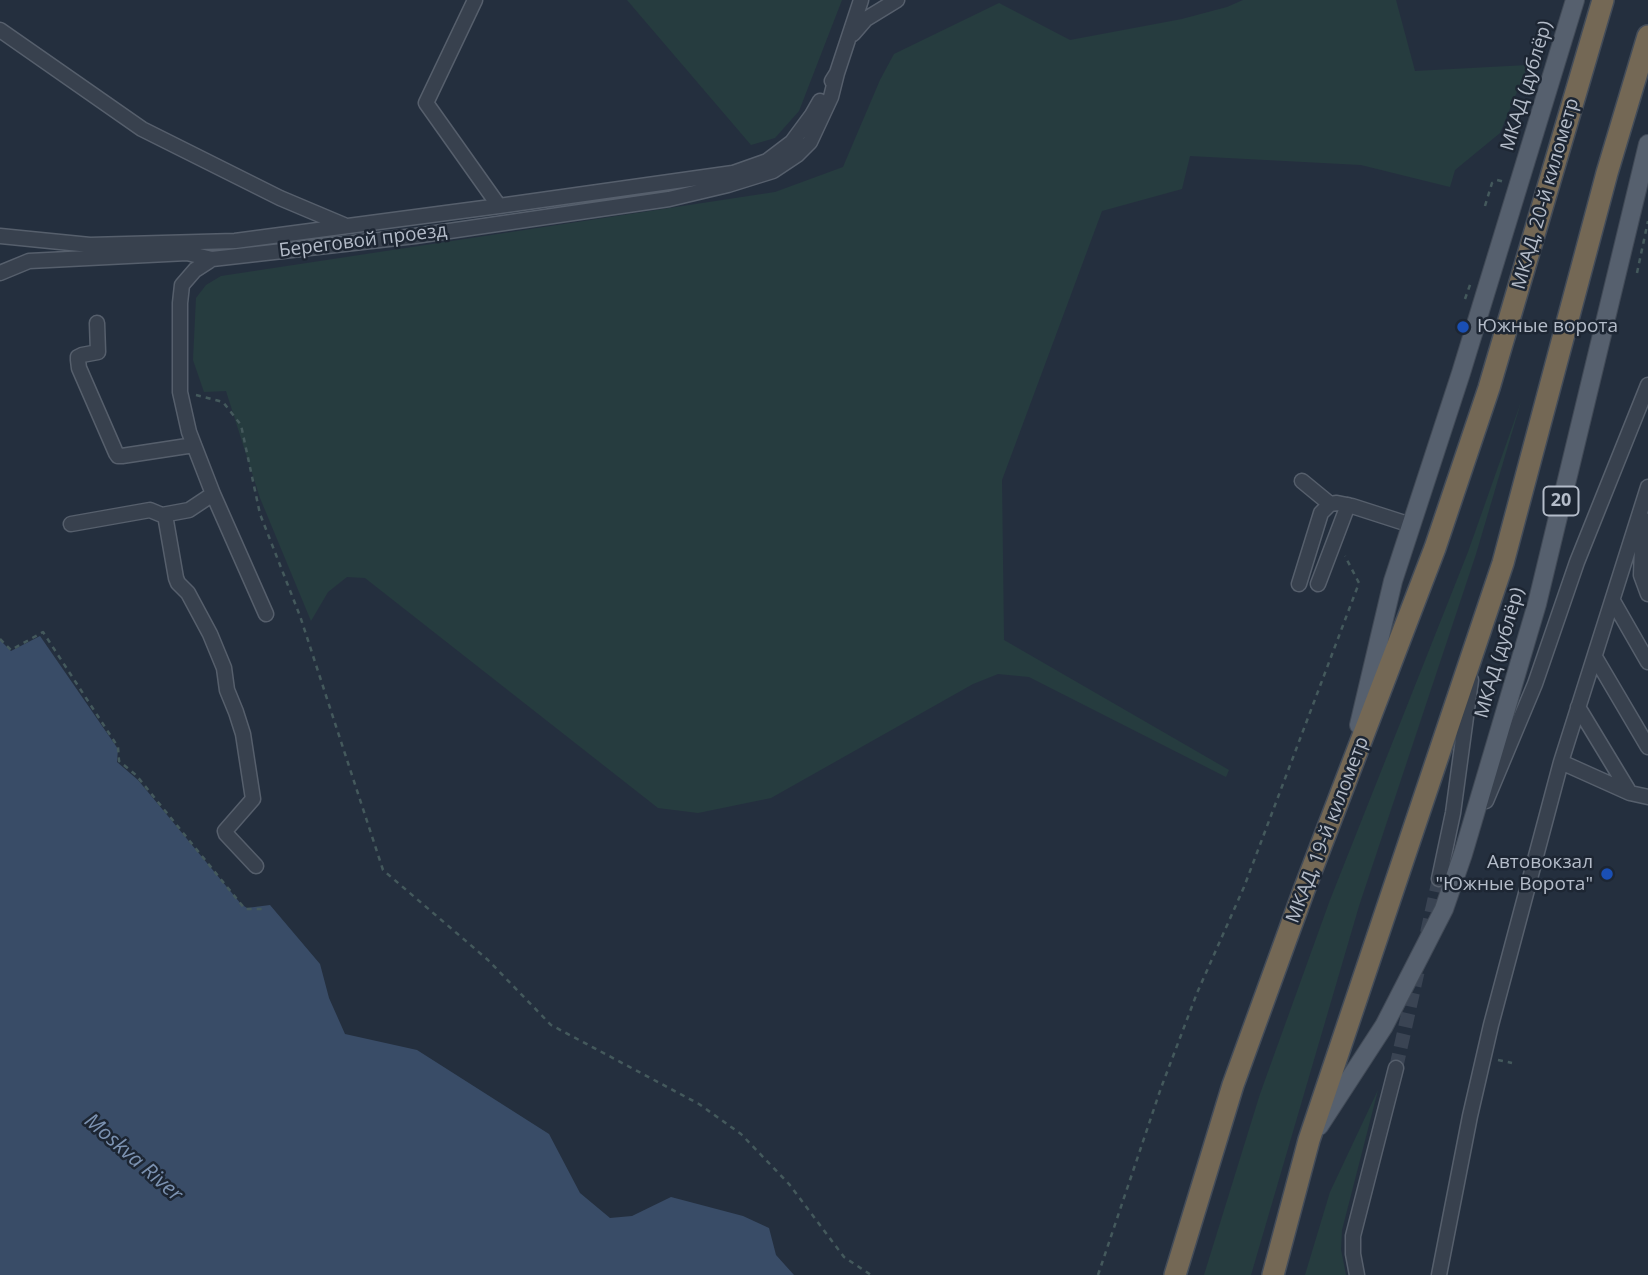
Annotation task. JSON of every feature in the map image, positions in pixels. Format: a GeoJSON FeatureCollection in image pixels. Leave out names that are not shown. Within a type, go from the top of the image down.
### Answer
{"type":"FeatureCollection","features":[{"type":"Feature","properties":{"kind":"highway","name":"МКАД, 20-й километр"},"geometry":{"type":"LineString","coordinates":[[1489,388],[1603,0]]}},
{"type":"Feature","properties":{"kind":"highway"},"geometry":{"type":"LineString","coordinates":[[1273,1275],[1309,1140],[1503,562],[1607,173],[1648,36]]}},
{"type":"Feature","properties":{"kind":"highway","name":"МКАД, 19-й километр"},"geometry":{"type":"LineString","coordinates":[[1175,1275],[1233,1085],[1304,890],[1435,548],[1489,388]]}},
{"type":"Feature","properties":{"kind":"main road","name":"МКАД (дублёр)"},"geometry":{"type":"LineString","coordinates":[[1344,790],[1393,581],[1461,373],[1574,0]]}},
{"type":"Feature","properties":{"kind":"main road","name":"МКАД (дублёр)"},"geometry":{"type":"LineString","coordinates":[[1309,1140],[1384,1026],[1444,909],[1463,854],[1537,604],[1648,144]]}},
{"type":"Feature","properties":{"kind":"street"},"geometry":{"type":"LineString","coordinates":[[475,0],[426,103],[499,206]]}},
{"type":"Feature","properties":{"kind":"street"},"geometry":{"type":"LineString","coordinates":[[0,236],[90,245],[235,241],[733,173],[766,161],[792,142],[812,115],[837,73],[861,0]]}},
{"type":"Feature","properties":{"kind":"street"},"geometry":{"type":"LineString","coordinates":[[844,47],[866,19],[897,0]]}},
{"type":"Feature","properties":{"kind":"street"},"geometry":{"type":"LineString","coordinates":[[1566,0],[1567,26]]}},
{"type":"Feature","properties":{"kind":"street"},"geometry":{"type":"LineString","coordinates":[[0,30],[142,130],[280,198],[345,226]]}},
{"type":"Feature","properties":{"kind":"street","name":"Береговой проезд"},"geometry":{"type":"LineString","coordinates":[[0,273],[29,261],[187,253],[212,259],[415,236],[669,199],[728,185],[773,171],[797,155],[810,142],[831,97],[837,73]]}},
{"type":"Feature","properties":{"kind":"street"},"geometry":{"type":"LineString","coordinates":[[212,259],[195,270],[182,285],[180,391],[194,445],[266,614]]}},
{"type":"Feature","properties":{"kind":"street"},"geometry":{"type":"LineString","coordinates":[[97,323],[98,352],[78,357],[79,368],[118,456],[194,445]]}},
{"type":"Feature","properties":{"kind":"street"},"geometry":{"type":"LineString","coordinates":[[1463,854],[1535,684],[1577,562],[1648,385]]}},
{"type":"Feature","properties":{"kind":"street"},"geometry":{"type":"LineString","coordinates":[[1302,481],[1330,504]]}},
{"type":"Feature","properties":{"kind":"street"},"geometry":{"type":"LineString","coordinates":[[1646,493],[1641,575],[1648,594]]}},
{"type":"Feature","properties":{"kind":"street"},"geometry":{"type":"LineString","coordinates":[[1439,1275],[1491,1025],[1561,762],[1646,493]]}},
{"type":"Feature","properties":{"kind":"street"},"geometry":{"type":"LineString","coordinates":[[71,524],[150,510],[165,515],[189,510],[213,494]]}},
{"type":"Feature","properties":{"kind":"street"},"geometry":{"type":"LineString","coordinates":[[1299,584],[1321,513],[1330,504],[1348,505],[1411,526]]}},
{"type":"Feature","properties":{"kind":"street"},"geometry":{"type":"LineString","coordinates":[[1318,583],[1348,505]]}},
{"type":"Feature","properties":{"kind":"street"},"geometry":{"type":"LineString","coordinates":[[165,515],[176,578],[188,593],[210,634],[224,668],[227,690],[243,734],[253,799],[226,829],[226,834],[256,866]]}},
{"type":"Feature","properties":{"kind":"street"},"geometry":{"type":"LineString","coordinates":[[1613,601],[1648,662]]}},
{"type":"Feature","properties":{"kind":"street"},"geometry":{"type":"LineString","coordinates":[[1439,879],[1453,813],[1476,641]]}},
{"type":"Feature","properties":{"kind":"street"},"geometry":{"type":"LineString","coordinates":[[1595,657],[1648,747]]}},
{"type":"Feature","properties":{"kind":"street"},"geometry":{"type":"LineString","coordinates":[[1578,707],[1630,793]]}},
{"type":"Feature","properties":{"kind":"street"},"geometry":{"type":"LineString","coordinates":[[1561,762],[1630,793],[1648,797]]}},
{"type":"Feature","properties":{"kind":"street"},"geometry":{"type":"LineString","coordinates":[[1357,1275],[1353,1236],[1396,1068]]}},
{"type":"Feature","properties":{"kind":"path"},"geometry":{"type":"LineString","coordinates":[[1485,206],[1492,183],[1497,180],[1508,183]]}},
{"type":"Feature","properties":{"kind":"path"},"geometry":{"type":"LineString","coordinates":[[1637,273],[1648,221]]}},
{"type":"Feature","properties":{"kind":"path"},"geometry":{"type":"LineString","coordinates":[[180,391],[223,402],[241,425],[260,514],[300,616],[383,870],[488,960],[551,1025],[699,1104],[741,1134],[789,1184],[844,1257],[871,1275]]}},
{"type":"Feature","properties":{"kind":"path"},"geometry":{"type":"LineString","coordinates":[[1098,1275],[1161,1088],[1197,993],[1244,887],[1359,583],[1336,537]]}},
{"type":"Feature","properties":{"kind":"path"},"geometry":{"type":"LineString","coordinates":[[0,639],[11,650],[43,632],[118,747],[119,761],[136,775],[245,909],[264,909]]}},
{"type":"Feature","properties":{"kind":"path"},"geometry":{"type":"LineString","coordinates":[[1496,1059],[1512,1063]]}},
{"type":"Feature","properties":{"kind":"green space"},"geometry":{"type":"Polygon","coordinates":[[[627,0],[842,0],[799,111],[775,138],[751,145],[627,0]]]}},
{"type":"Feature","properties":{"kind":"green space"},"geometry":{"type":"Polygon","coordinates":[[[1243,0],[1396,0],[1415,71],[1528,65],[1500,133],[1455,170],[1450,187],[1361,165],[1190,156],[1182,189],[1102,211],[1002,480],[1004,640],[1229,770],[1226,777],[1029,677],[998,674],[973,684],[771,798],[698,813],[658,808],[365,578],[347,577],[328,592],[311,621],[260,498],[226,391],[204,392],[193,360],[196,298],[206,285],[221,276],[775,192],[843,167],[894,54],[999,3],[1070,40],[1182,19],[1243,0]]]}},
{"type":"Feature","properties":{"kind":"green space"},"geometry":{"type":"Polygon","coordinates":[[[1521,402],[1476,554],[1359,906],[1251,1275],[1204,1275],[1260,1094],[1330,900],[1468,552],[1521,402]]]}},
{"type":"Feature","properties":{"kind":"green space"},"geometry":{"type":"Polygon","coordinates":[[[1378,1090],[1342,1230],[1341,1250],[1346,1275],[1305,1275],[1330,1192],[1378,1090]]]}},
{"type":"Feature","properties":{"kind":"water","name":"Moskva River"},"geometry":{"type":"Polygon","coordinates":[[[40,636],[118,749],[117,762],[138,780],[241,904],[247,908],[270,905],[320,964],[329,998],[345,1034],[417,1050],[549,1134],[580,1193],[610,1218],[632,1216],[671,1197],[743,1216],[769,1228],[776,1255],[794,1275],[0,1275],[0,640],[11,651],[40,636]]]}},
{"type":"Feature","properties":{"kind":"tunnel"},"geometry":{"type":"LineString","coordinates":[[1427,933],[1439,879]]}},
{"type":"Feature","properties":{"kind":"tunnel"},"geometry":{"type":"LineString","coordinates":[[1396,1068],[1418,970]]}},
{"type":"Feature","properties":{"kind":"place","name":"Южные ворота"},"geometry":{"type":"Point","coordinates":[1463,327]}},
{"type":"Feature","properties":{"kind":"place","name":"Автовокзал \"Южные Ворота\""},"geometry":{"type":"Point","coordinates":[1607,874]}}]}
